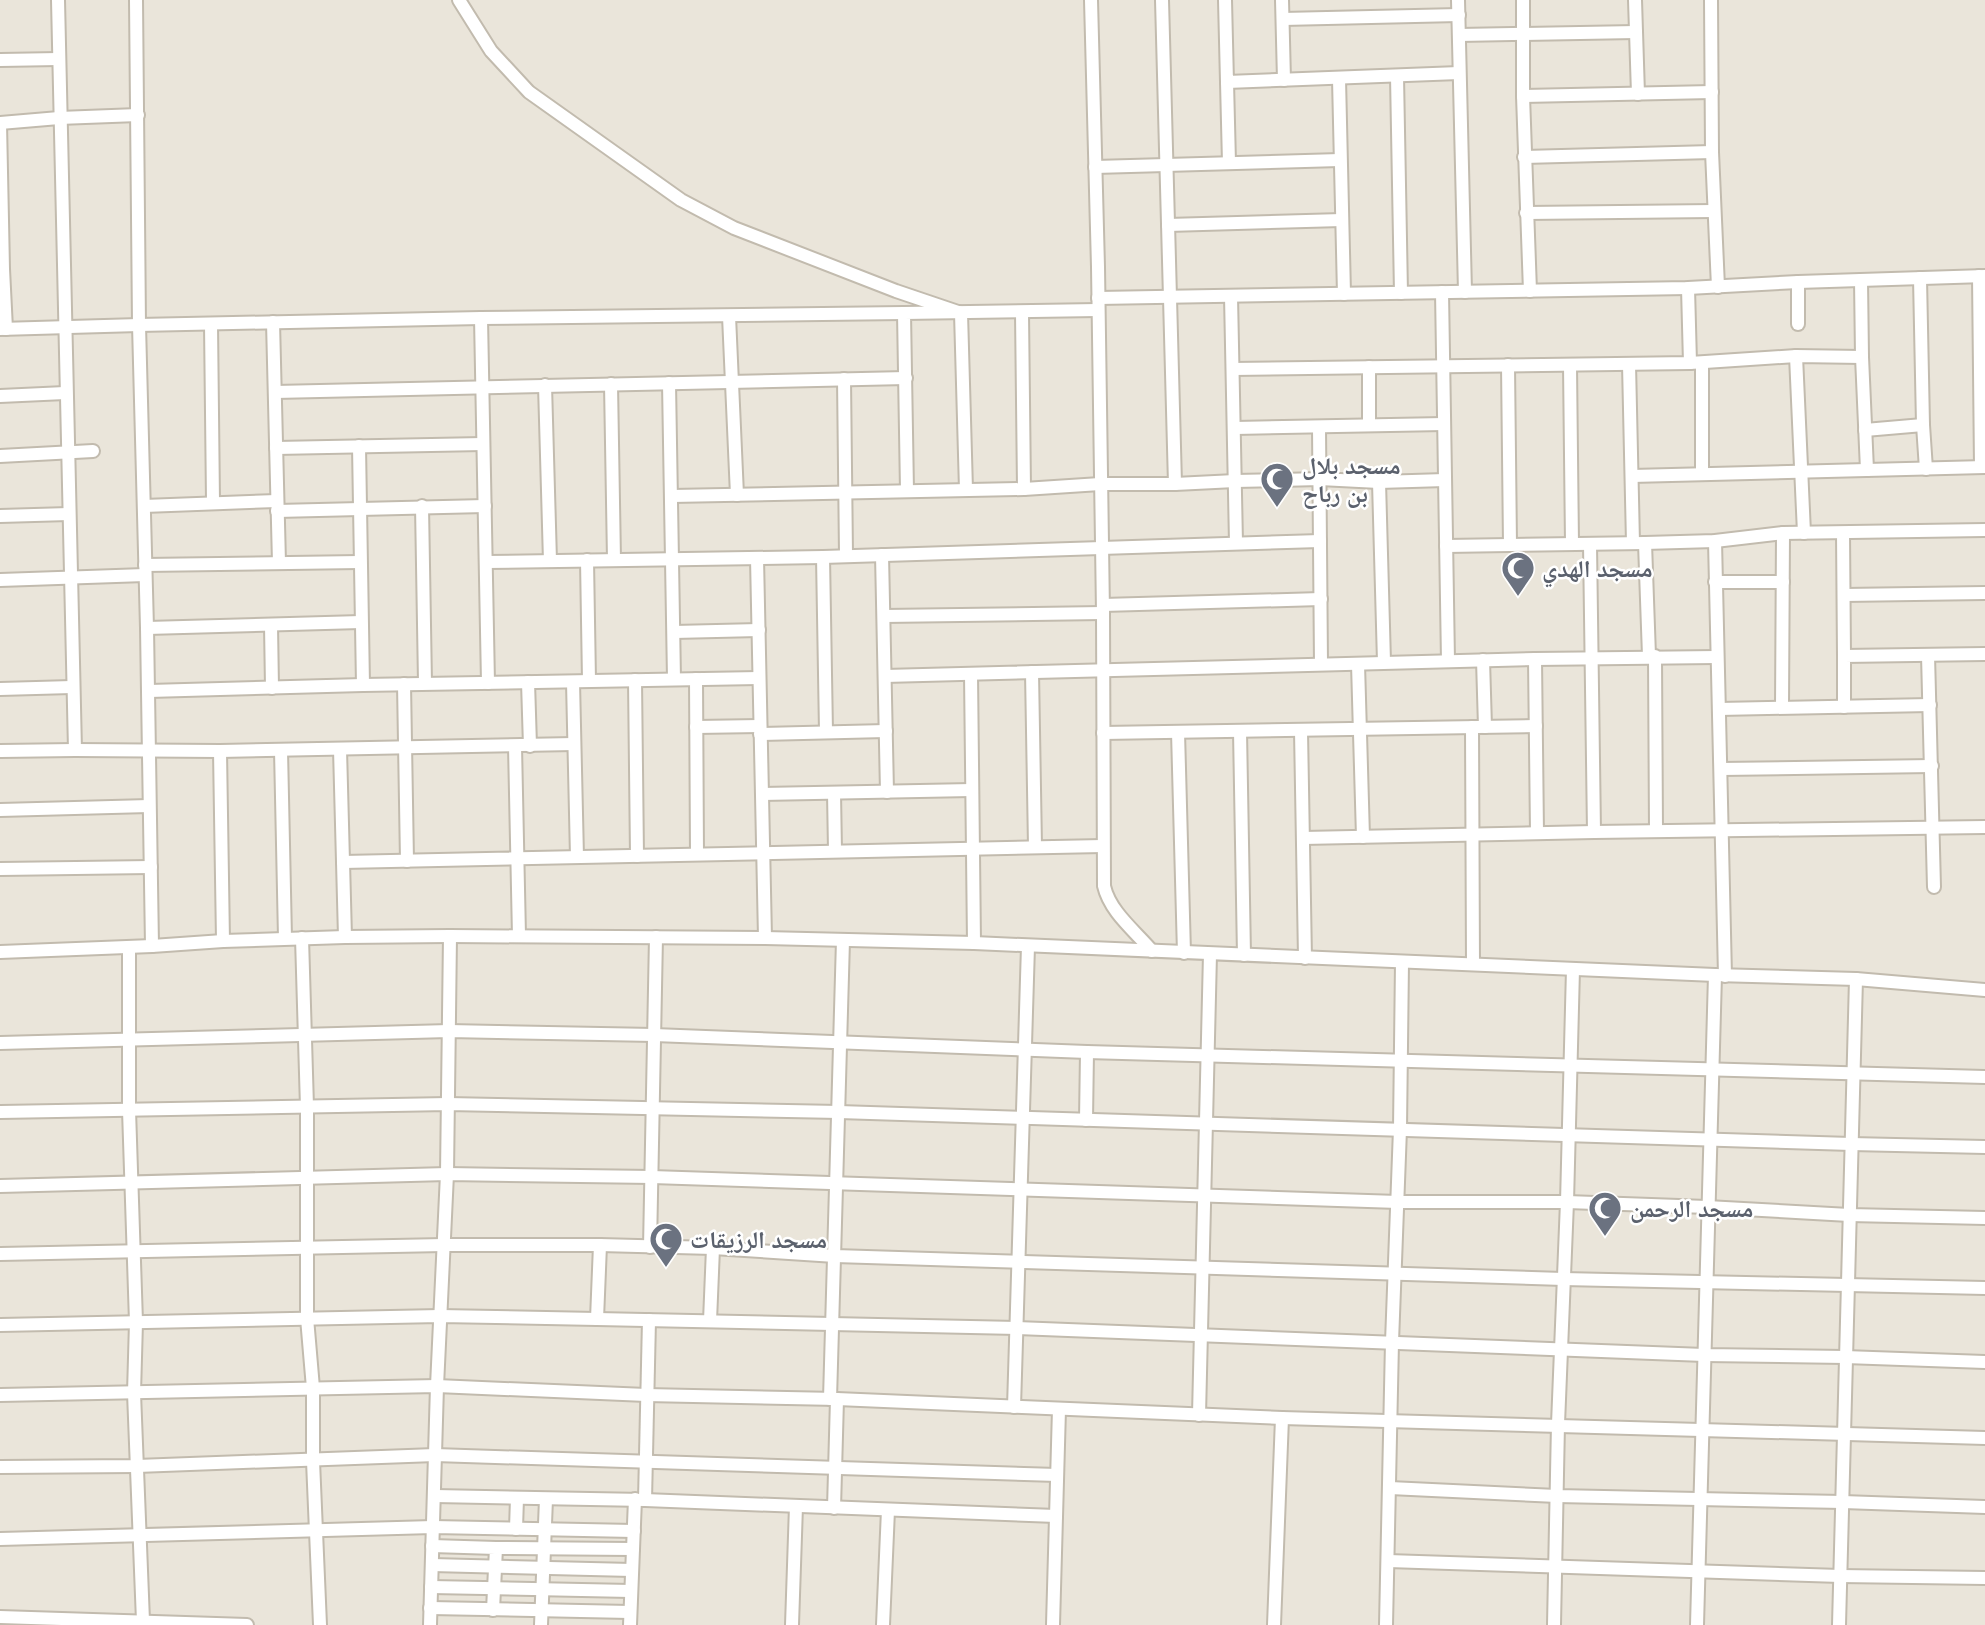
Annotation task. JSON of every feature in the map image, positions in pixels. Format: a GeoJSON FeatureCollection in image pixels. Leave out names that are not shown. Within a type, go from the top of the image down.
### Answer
{"type":"FeatureCollection","features":[{"type":"Feature","properties":{"kind":"street"},"geometry":{"type":"LineString","coordinates":[[58,0],[75,750]]}},
{"type":"Feature","properties":{"kind":"street"},"geometry":{"type":"LineString","coordinates":[[136,0],[139,325],[149,691],[152,946]]}},
{"type":"Feature","properties":{"kind":"street"},"geometry":{"type":"LineString","coordinates":[[458,0],[491,51],[529,92],[681,200],[734,228],[896,291],[961,313]]}},
{"type":"Feature","properties":{"kind":"street"},"geometry":{"type":"LineString","coordinates":[[1091,0],[1103,609],[1104,886],[1112,906],[1152,951]]}},
{"type":"Feature","properties":{"kind":"street"},"geometry":{"type":"LineString","coordinates":[[1163,0],[1175,484]]}},
{"type":"Feature","properties":{"kind":"street"},"geometry":{"type":"LineString","coordinates":[[1225,0],[1229,163]]}},
{"type":"Feature","properties":{"kind":"street"},"geometry":{"type":"LineString","coordinates":[[1282,0],[1284,80]]}},
{"type":"Feature","properties":{"kind":"street"},"geometry":{"type":"LineString","coordinates":[[1458,0],[1465,292]]}},
{"type":"Feature","properties":{"kind":"street"},"geometry":{"type":"LineString","coordinates":[[1523,0],[1524,157],[1530,291]]}},
{"type":"Feature","properties":{"kind":"street"},"geometry":{"type":"LineString","coordinates":[[1635,0],[1638,94]]}},
{"type":"Feature","properties":{"kind":"street"},"geometry":{"type":"LineString","coordinates":[[1711,0],[1712,152],[1718,287]]}},
{"type":"Feature","properties":{"kind":"street"},"geometry":{"type":"LineString","coordinates":[[1283,19],[1459,15]]}},
{"type":"Feature","properties":{"kind":"street"},"geometry":{"type":"LineString","coordinates":[[1459,35],[1636,32]]}},
{"type":"Feature","properties":{"kind":"street"},"geometry":{"type":"LineString","coordinates":[[0,60],[59,59]]}},
{"type":"Feature","properties":{"kind":"street"},"geometry":{"type":"LineString","coordinates":[[1227,82],[1459,73]]}},
{"type":"Feature","properties":{"kind":"street"},"geometry":{"type":"LineString","coordinates":[[1397,76],[1401,293]]}},
{"type":"Feature","properties":{"kind":"street"},"geometry":{"type":"LineString","coordinates":[[1339,79],[1344,294]]}},
{"type":"Feature","properties":{"kind":"street"},"geometry":{"type":"LineString","coordinates":[[1523,96],[1712,92]]}},
{"type":"Feature","properties":{"kind":"street"},"geometry":{"type":"LineString","coordinates":[[138,115],[0,123],[3,329],[481,318],[1022,313],[1170,297],[1688,288],[1982,276],[1983,467],[1632,476]]}},
{"type":"Feature","properties":{"kind":"street"},"geometry":{"type":"LineString","coordinates":[[1524,157],[1712,152]]}},
{"type":"Feature","properties":{"kind":"street"},"geometry":{"type":"LineString","coordinates":[[1095,167],[1340,160]]}},
{"type":"Feature","properties":{"kind":"street"},"geometry":{"type":"LineString","coordinates":[[1527,213],[1714,211]]}},
{"type":"Feature","properties":{"kind":"street"},"geometry":{"type":"LineString","coordinates":[[1168,225],[1342,220]]}},
{"type":"Feature","properties":{"kind":"street"},"geometry":{"type":"LineString","coordinates":[[1920,278],[1926,469]]}},
{"type":"Feature","properties":{"kind":"street"},"geometry":{"type":"LineString","coordinates":[[1861,280],[1861,357],[1867,470]]}},
{"type":"Feature","properties":{"kind":"street"},"geometry":{"type":"LineString","coordinates":[[1798,282],[1798,324]]}},
{"type":"Feature","properties":{"kind":"street"},"geometry":{"type":"LineString","coordinates":[[1688,288],[1696,363],[1702,474]]}},
{"type":"Feature","properties":{"kind":"street"},"geometry":{"type":"LineString","coordinates":[[1442,292],[1448,661]]}},
{"type":"Feature","properties":{"kind":"street"},"geometry":{"type":"LineString","coordinates":[[1231,296],[1236,543]]}},
{"type":"Feature","properties":{"kind":"street"},"geometry":{"type":"LineString","coordinates":[[904,313],[907,491]]}},
{"type":"Feature","properties":{"kind":"street"},"geometry":{"type":"LineString","coordinates":[[961,313],[966,490]]}},
{"type":"Feature","properties":{"kind":"street"},"geometry":{"type":"LineString","coordinates":[[1022,313],[1024,489]]}},
{"type":"Feature","properties":{"kind":"street"},"geometry":{"type":"LineString","coordinates":[[729,316],[737,495]]}},
{"type":"Feature","properties":{"kind":"street"},"geometry":{"type":"LineString","coordinates":[[481,318],[488,683]]}},
{"type":"Feature","properties":{"kind":"street"},"geometry":{"type":"LineString","coordinates":[[273,322],[279,563]]}},
{"type":"Feature","properties":{"kind":"street"},"geometry":{"type":"LineString","coordinates":[[211,324],[214,502]]}},
{"type":"Feature","properties":{"kind":"street"},"geometry":{"type":"LineString","coordinates":[[1233,369],[1696,363],[1796,356],[1861,357]]}},
{"type":"Feature","properties":{"kind":"street"},"geometry":{"type":"LineString","coordinates":[[1796,356],[1804,533]]}},
{"type":"Feature","properties":{"kind":"street"},"geometry":{"type":"LineString","coordinates":[[1629,364],[1632,476],[1652,656],[1656,831]]}},
{"type":"Feature","properties":{"kind":"street"},"geometry":{"type":"LineString","coordinates":[[1508,365],[1510,544]]}},
{"type":"Feature","properties":{"kind":"street"},"geometry":{"type":"LineString","coordinates":[[1570,365],[1572,544]]}},
{"type":"Feature","properties":{"kind":"street"},"geometry":{"type":"LineString","coordinates":[[1369,367],[1369,425]]}},
{"type":"Feature","properties":{"kind":"street"},"geometry":{"type":"LineString","coordinates":[[275,392],[906,378]]}},
{"type":"Feature","properties":{"kind":"street"},"geometry":{"type":"LineString","coordinates":[[844,380],[846,555]]}},
{"type":"Feature","properties":{"kind":"street"},"geometry":{"type":"LineString","coordinates":[[668,383],[674,679]]}},
{"type":"Feature","properties":{"kind":"street"},"geometry":{"type":"LineString","coordinates":[[611,384],[614,560]]}},
{"type":"Feature","properties":{"kind":"street"},"geometry":{"type":"LineString","coordinates":[[545,386],[550,561]]}},
{"type":"Feature","properties":{"kind":"street"},"geometry":{"type":"LineString","coordinates":[[0,396],[65,393]]}},
{"type":"Feature","properties":{"kind":"street"},"geometry":{"type":"LineString","coordinates":[[1235,428],[1444,424]]}},
{"type":"Feature","properties":{"kind":"street"},"geometry":{"type":"LineString","coordinates":[[1865,429],[1923,425]]}},
{"type":"Feature","properties":{"kind":"street"},"geometry":{"type":"LineString","coordinates":[[1319,426],[1321,664]]}},
{"type":"Feature","properties":{"kind":"street"},"geometry":{"type":"LineString","coordinates":[[276,448],[482,444]]}},
{"type":"Feature","properties":{"kind":"street"},"geometry":{"type":"LineString","coordinates":[[359,446],[363,685]]}},
{"type":"Feature","properties":{"kind":"street"},"geometry":{"type":"LineString","coordinates":[[0,456],[93,451]]}},
{"type":"Feature","properties":{"kind":"street"},"geometry":{"type":"LineString","coordinates":[[672,496],[1024,489],[1100,484],[1320,479],[1379,482],[1445,480]]}},
{"type":"Feature","properties":{"kind":"street"},"geometry":{"type":"LineString","coordinates":[[1379,482],[1384,662]]}},
{"type":"Feature","properties":{"kind":"street"},"geometry":{"type":"LineString","coordinates":[[144,506],[214,502],[360,508],[485,506]]}},
{"type":"Feature","properties":{"kind":"street"},"geometry":{"type":"LineString","coordinates":[[422,506],[425,684]]}},
{"type":"Feature","properties":{"kind":"street"},"geometry":{"type":"LineString","coordinates":[[0,516],[69,514]]}},
{"type":"Feature","properties":{"kind":"street"},"geometry":{"type":"LineString","coordinates":[[1446,546],[1715,541],[1783,533],[1985,530]]}},
{"type":"Feature","properties":{"kind":"street"},"geometry":{"type":"LineString","coordinates":[[1782,707],[1783,533]]}},
{"type":"Feature","properties":{"kind":"street"},"geometry":{"type":"LineString","coordinates":[[1843,533],[1844,707]]}},
{"type":"Feature","properties":{"kind":"street"},"geometry":{"type":"LineString","coordinates":[[486,562],[823,557],[1320,541]]}},
{"type":"Feature","properties":{"kind":"street"},"geometry":{"type":"LineString","coordinates":[[1697,1625],[1711,1069],[1720,976],[1722,831],[1715,541]]}},
{"type":"Feature","properties":{"kind":"street"},"geometry":{"type":"LineString","coordinates":[[1590,544],[1594,832]]}},
{"type":"Feature","properties":{"kind":"street"},"geometry":{"type":"LineString","coordinates":[[882,555],[887,792]]}},
{"type":"Feature","properties":{"kind":"street"},"geometry":{"type":"LineString","coordinates":[[823,557],[826,732]]}},
{"type":"Feature","properties":{"kind":"street"},"geometry":{"type":"LineString","coordinates":[[757,558],[765,938]]}},
{"type":"Feature","properties":{"kind":"street"},"geometry":{"type":"LineString","coordinates":[[587,560],[589,681]]}},
{"type":"Feature","properties":{"kind":"street"},"geometry":{"type":"LineString","coordinates":[[0,580],[71,578],[145,570],[279,563],[360,562]]}},
{"type":"Feature","properties":{"kind":"street"},"geometry":{"type":"LineString","coordinates":[[1715,582],[1783,582]]}},
{"type":"Feature","properties":{"kind":"street"},"geometry":{"type":"LineString","coordinates":[[1844,596],[1985,593]]}},
{"type":"Feature","properties":{"kind":"street"},"geometry":{"type":"LineString","coordinates":[[884,616],[1321,599]]}},
{"type":"Feature","properties":{"kind":"street"},"geometry":{"type":"LineString","coordinates":[[147,628],[361,622]]}},
{"type":"Feature","properties":{"kind":"street"},"geometry":{"type":"LineString","coordinates":[[271,625],[272,688]]}},
{"type":"Feature","properties":{"kind":"street"},"geometry":{"type":"LineString","coordinates":[[674,632],[759,630]]}},
{"type":"Feature","properties":{"kind":"street"},"geometry":{"type":"LineString","coordinates":[[1844,656],[1985,654]]}},
{"type":"Feature","properties":{"kind":"street"},"geometry":{"type":"LineString","coordinates":[[1928,655],[1934,887]]}},
{"type":"Feature","properties":{"kind":"street"},"geometry":{"type":"LineString","coordinates":[[885,676],[1717,656]]}},
{"type":"Feature","properties":{"kind":"street"},"geometry":{"type":"LineString","coordinates":[[1535,659],[1537,833]]}},
{"type":"Feature","properties":{"kind":"street"},"geometry":{"type":"LineString","coordinates":[[1474,964],[1473,834],[1483,660]]}},
{"type":"Feature","properties":{"kind":"street"},"geometry":{"type":"LineString","coordinates":[[1357,664],[1363,837]]}},
{"type":"Feature","properties":{"kind":"street"},"geometry":{"type":"LineString","coordinates":[[1032,672],[1035,847]]}},
{"type":"Feature","properties":{"kind":"street"},"geometry":{"type":"LineString","coordinates":[[971,674],[974,943]]}},
{"type":"Feature","properties":{"kind":"street"},"geometry":{"type":"LineString","coordinates":[[149,691],[760,678]]}},
{"type":"Feature","properties":{"kind":"street"},"geometry":{"type":"LineString","coordinates":[[696,679],[697,854]]}},
{"type":"Feature","properties":{"kind":"street"},"geometry":{"type":"LineString","coordinates":[[635,680],[637,856]]}},
{"type":"Feature","properties":{"kind":"street"},"geometry":{"type":"LineString","coordinates":[[528,682],[530,746]]}},
{"type":"Feature","properties":{"kind":"street"},"geometry":{"type":"LineString","coordinates":[[573,682],[577,857]]}},
{"type":"Feature","properties":{"kind":"street"},"geometry":{"type":"LineString","coordinates":[[404,684],[407,861]]}},
{"type":"Feature","properties":{"kind":"street"},"geometry":{"type":"LineString","coordinates":[[0,689],[72,687]]}},
{"type":"Feature","properties":{"kind":"street"},"geometry":{"type":"LineString","coordinates":[[1719,709],[1930,705]]}},
{"type":"Feature","properties":{"kind":"street"},"geometry":{"type":"LineString","coordinates":[[1103,733],[1536,726]]}},
{"type":"Feature","properties":{"kind":"street"},"geometry":{"type":"LineString","coordinates":[[696,727],[826,732],[886,731]]}},
{"type":"Feature","properties":{"kind":"street"},"geometry":{"type":"LineString","coordinates":[[1240,731],[1244,956]]}},
{"type":"Feature","properties":{"kind":"street"},"geometry":{"type":"LineString","coordinates":[[1301,731],[1305,958]]}},
{"type":"Feature","properties":{"kind":"street"},"geometry":{"type":"LineString","coordinates":[[1178,732],[1184,953]]}},
{"type":"Feature","properties":{"kind":"street"},"geometry":{"type":"LineString","coordinates":[[0,751],[220,751],[574,744]]}},
{"type":"Feature","properties":{"kind":"street"},"geometry":{"type":"LineString","coordinates":[[515,746],[519,936]]}},
{"type":"Feature","properties":{"kind":"street"},"geometry":{"type":"LineString","coordinates":[[340,749],[345,937]]}},
{"type":"Feature","properties":{"kind":"street"},"geometry":{"type":"LineString","coordinates":[[281,750],[285,938]]}},
{"type":"Feature","properties":{"kind":"street"},"geometry":{"type":"LineString","coordinates":[[220,751],[223,941]]}},
{"type":"Feature","properties":{"kind":"street"},"geometry":{"type":"LineString","coordinates":[[1721,769],[1932,766]]}},
{"type":"Feature","properties":{"kind":"street"},"geometry":{"type":"LineString","coordinates":[[762,794],[972,790]]}},
{"type":"Feature","properties":{"kind":"street"},"geometry":{"type":"LineString","coordinates":[[834,793],[835,851]]}},
{"type":"Feature","properties":{"kind":"street"},"geometry":{"type":"LineString","coordinates":[[0,810],[149,806]]}},
{"type":"Feature","properties":{"kind":"street"},"geometry":{"type":"LineString","coordinates":[[1303,838],[1985,827]]}},
{"type":"Feature","properties":{"kind":"street"},"geometry":{"type":"LineString","coordinates":[[343,862],[1103,846]]}},
{"type":"Feature","properties":{"kind":"street"},"geometry":{"type":"LineString","coordinates":[[0,869],[151,867]]}},
{"type":"Feature","properties":{"kind":"street"},"geometry":{"type":"LineString","coordinates":[[430,1625],[447,1174],[450,936]]}},
{"type":"Feature","properties":{"kind":"street"},"geometry":{"type":"LineString","coordinates":[[650,1247],[656,937]]}},
{"type":"Feature","properties":{"kind":"street"},"geometry":{"type":"LineString","coordinates":[[0,952],[285,938],[765,938],[974,943],[1720,976],[1856,979],[1985,990]]}},
{"type":"Feature","properties":{"kind":"street"},"geometry":{"type":"LineString","coordinates":[[302,938],[307,1107],[307,1318],[313,1388],[315,1531],[320,1625]]}},
{"type":"Feature","properties":{"kind":"street"},"geometry":{"type":"LineString","coordinates":[[834,1508],[832,1324],[843,940]]}},
{"type":"Feature","properties":{"kind":"street"},"geometry":{"type":"LineString","coordinates":[[1014,1407],[1028,946]]}},
{"type":"Feature","properties":{"kind":"street"},"geometry":{"type":"LineString","coordinates":[[128,947],[129,1110],[136,1322],[134,1393],[143,1621]]}},
{"type":"Feature","properties":{"kind":"street"},"geometry":{"type":"LineString","coordinates":[[1199,1415],[1210,954]]}},
{"type":"Feature","properties":{"kind":"street"},"geometry":{"type":"LineString","coordinates":[[1386,1625],[1402,962]]}},
{"type":"Feature","properties":{"kind":"street"},"geometry":{"type":"LineString","coordinates":[[1554,1625],[1573,969]]}},
{"type":"Feature","properties":{"kind":"street"},"geometry":{"type":"LineString","coordinates":[[1839,1625],[1856,979]]}},
{"type":"Feature","properties":{"kind":"street"},"geometry":{"type":"LineString","coordinates":[[0,1043],[449,1031],[654,1035],[1087,1052],[1985,1077]]}},
{"type":"Feature","properties":{"kind":"street"},"geometry":{"type":"LineString","coordinates":[[1086,1121],[1087,1052]]}},
{"type":"Feature","properties":{"kind":"street"},"geometry":{"type":"LineString","coordinates":[[0,1112],[448,1104],[839,1112],[1985,1147]]}},
{"type":"Feature","properties":{"kind":"street"},"geometry":{"type":"LineString","coordinates":[[0,1186],[447,1174],[652,1177],[1206,1197],[1398,1202],[1567,1202],[1849,1215],[1985,1218]]}},
{"type":"Feature","properties":{"kind":"street"},"geometry":{"type":"LineString","coordinates":[[597,1319],[600,1245]]}},
{"type":"Feature","properties":{"kind":"street"},"geometry":{"type":"LineString","coordinates":[[0,1254],[307,1247],[600,1245],[713,1248],[835,1256],[1563,1279],[1985,1288]]}},
{"type":"Feature","properties":{"kind":"street"},"geometry":{"type":"LineString","coordinates":[[710,1321],[713,1248]]}},
{"type":"Feature","properties":{"kind":"street"},"geometry":{"type":"LineString","coordinates":[[0,1325],[440,1316],[710,1321],[1017,1328],[1704,1355],[1985,1362]]}},
{"type":"Feature","properties":{"kind":"street"},"geometry":{"type":"LineString","coordinates":[[430,1608],[542,1611],[630,1618],[634,1531],[645,1462],[649,1321]]}},
{"type":"Feature","properties":{"kind":"street"},"geometry":{"type":"LineString","coordinates":[[0,1395],[437,1386],[1282,1418],[1985,1438]]}},
{"type":"Feature","properties":{"kind":"street"},"geometry":{"type":"LineString","coordinates":[[1053,1625],[1059,1409]]}},
{"type":"Feature","properties":{"kind":"street"},"geometry":{"type":"LineString","coordinates":[[1274,1625],[1282,1418]]}},
{"type":"Feature","properties":{"kind":"street"},"geometry":{"type":"LineString","coordinates":[[0,1467],[137,1466],[435,1455],[1057,1475]]}},
{"type":"Feature","properties":{"kind":"street"},"geometry":{"type":"LineString","coordinates":[[1390,1489],[1985,1507]]}},
{"type":"Feature","properties":{"kind":"street"},"geometry":{"type":"LineString","coordinates":[[435,1496],[640,1500],[1056,1516]]}},
{"type":"Feature","properties":{"kind":"street"},"geometry":{"type":"LineString","coordinates":[[516,1529],[517,1498]]}},
{"type":"Feature","properties":{"kind":"street"},"geometry":{"type":"LineString","coordinates":[[541,1625],[546,1499]]}},
{"type":"Feature","properties":{"kind":"street"},"geometry":{"type":"LineString","coordinates":[[792,1625],[796,1506]]}},
{"type":"Feature","properties":{"kind":"street"},"geometry":{"type":"LineString","coordinates":[[883,1625],[887,1510]]}},
{"type":"Feature","properties":{"kind":"street"},"geometry":{"type":"LineString","coordinates":[[0,1539],[433,1527],[634,1531]]}},
{"type":"Feature","properties":{"kind":"street"},"geometry":{"type":"LineString","coordinates":[[432,1546],[544,1550],[633,1549]]}},
{"type":"Feature","properties":{"kind":"street"},"geometry":{"type":"LineString","coordinates":[[494,1610],[496,1548]]}},
{"type":"Feature","properties":{"kind":"street"},"geometry":{"type":"LineString","coordinates":[[1388,1561],[1555,1568],[1985,1578]]}},
{"type":"Feature","properties":{"kind":"street"},"geometry":{"type":"LineString","coordinates":[[432,1565],[632,1570]]}},
{"type":"Feature","properties":{"kind":"street"},"geometry":{"type":"LineString","coordinates":[[612,1570],[612,1591]]}},
{"type":"Feature","properties":{"kind":"street"},"geometry":{"type":"LineString","coordinates":[[431,1587],[631,1591]]}},
{"type":"Feature","properties":{"kind":"street"},"geometry":{"type":"LineString","coordinates":[[0,1617],[103,1623],[143,1621],[247,1625]]}},
{"type":"Feature","properties":{"kind":"shaded area"},"geometry":{"type":"Polygon","coordinates":[[[0,0],[1985,0],[1985,1625],[0,1625],[0,0]]]}},
{"type":"Feature","properties":{"kind":"place","name":"مسجد بلال بن رباح"},"geometry":{"type":"Point","coordinates":[1277,509]}},
{"type":"Feature","properties":{"kind":"place","name":"مسجد الهدي"},"geometry":{"type":"Point","coordinates":[1518,598]}},
{"type":"Feature","properties":{"kind":"place","name":"مسجد الرحمن"},"geometry":{"type":"Point","coordinates":[1605,1238]}},
{"type":"Feature","properties":{"kind":"place","name":"مسجد الرزيقات"},"geometry":{"type":"Point","coordinates":[666,1269]}}]}
